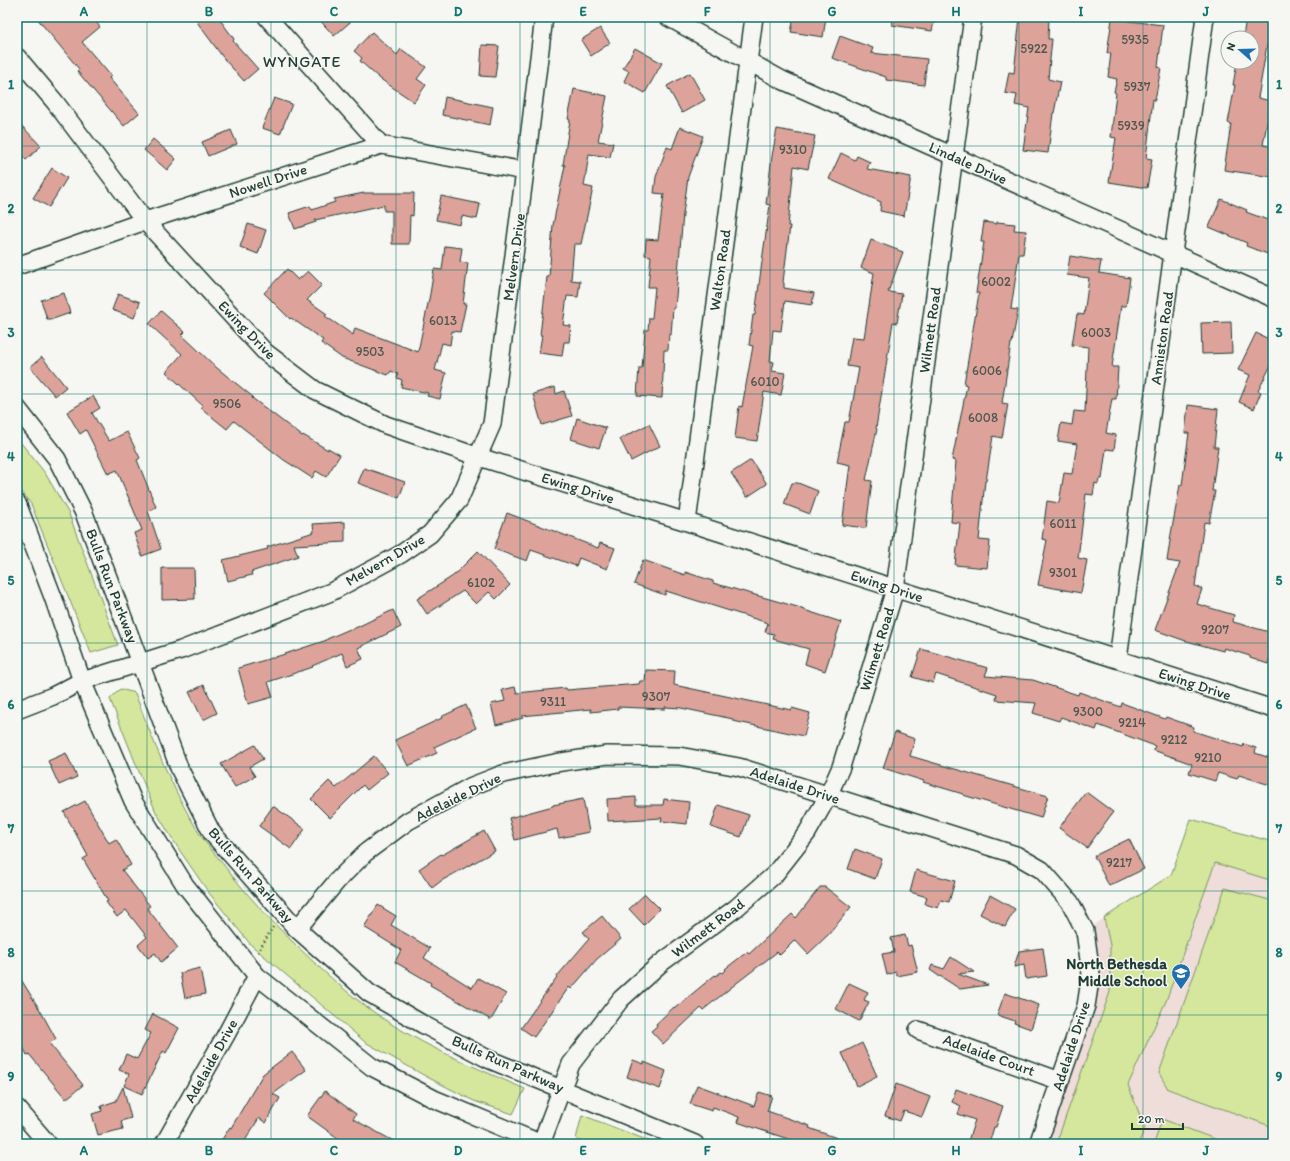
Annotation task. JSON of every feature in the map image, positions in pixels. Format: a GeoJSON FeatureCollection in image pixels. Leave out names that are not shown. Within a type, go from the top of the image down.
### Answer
{"type":"FeatureCollection","features":[{"type":"Feature","properties":{"kind":"street"},"geometry":{"type":"LineString","coordinates":[[267,17],[381,145]]}},
{"type":"Feature","properties":{"kind":"street","name":"Melvern Drive"},"geometry":{"type":"LineString","coordinates":[[17,710],[52,696],[82,681],[181,650],[331,592],[401,554],[430,534],[459,500],[492,424],[544,17]]}},
{"type":"Feature","properties":{"kind":"street","name":"Lindale Drive"},"geometry":{"type":"LineString","coordinates":[[668,17],[782,80],[1273,298]]}},
{"type":"Feature","properties":{"kind":"street","name":"Walton Road"},"geometry":{"type":"LineString","coordinates":[[687,522],[754,17]]}},
{"type":"Feature","properties":{"kind":"street","name":"Wilmett Road"},"geometry":{"type":"LineString","coordinates":[[541,1144],[571,1064],[622,999],[661,963],[736,908],[774,875],[807,833],[828,796],[842,767],[895,589],[973,17]]}},
{"type":"Feature","properties":{"kind":"street","name":"Anniston Road"},"geometry":{"type":"LineString","coordinates":[[1118,659],[1206,17]]}},
{"type":"Feature","properties":{"kind":"street","name":"Ewing Drive"},"geometry":{"type":"LineString","coordinates":[[17,57],[55,102],[145,221],[265,352],[315,390],[386,425],[478,457],[1273,709]]}},
{"type":"Feature","properties":{"kind":"street","name":"Nowell Drive"},"geometry":{"type":"LineString","coordinates":[[17,266],[145,221],[381,145],[525,171]]}},
{"type":"Feature","properties":{"kind":"street","name":"Bulls Run Parkway"},"geometry":{"type":"LineString","coordinates":[[17,408],[57,459],[84,513],[180,770],[212,833],[297,929],[369,993],[424,1025],[488,1059],[562,1088],[695,1144]]}},
{"type":"Feature","properties":{"kind":"street"},"geometry":{"type":"LineString","coordinates":[[17,503],[53,598],[82,681],[133,800],[185,885],[257,976],[372,1067],[434,1100],[541,1144]]}},
{"type":"Feature","properties":{"kind":"street","name":"Adelaide Drive"},"geometry":{"type":"LineString","coordinates":[[297,929],[343,875],[365,854],[408,821],[472,786],[503,774],[555,763],[607,755],[679,756],[739,767],[1016,855],[1042,870],[1070,902],[1085,931],[1091,974],[1086,1006],[1038,1144]]}},
{"type":"Feature","properties":{"kind":"street","name":"Adelaide Drive"},"geometry":{"type":"LineString","coordinates":[[164,1144],[227,1033],[257,976]]}},
{"type":"Feature","properties":{"kind":"street","name":"Adelaide Court"},"geometry":{"type":"LineString","coordinates":[[918,1030],[1060,1081]]}},
{"type":"Feature","properties":{"kind":"street"},"geometry":{"type":"LineString","coordinates":[[17,1108],[48,1144]]}},
{"type":"Feature","properties":{"kind":"path"},"geometry":{"type":"LineString","coordinates":[[257,954],[274,926]]}},
{"type":"Feature","properties":{"kind":"shaded area","name":"North Bethesda Middle School"},"geometry":{"type":"Polygon","coordinates":[[[1191,819],[1273,842],[1273,1144],[1038,1144],[1086,1006],[1085,931],[1171,875],[1191,819]]]}},
{"type":"Feature","properties":{"kind":"green space"},"geometry":{"type":"Polygon","coordinates":[[[17,438],[45,473],[69,514],[118,645],[91,653],[31,504],[17,486],[17,438]]]}},
{"type":"Feature","properties":{"kind":"green space"},"geometry":{"type":"Polygon","coordinates":[[[120,689],[135,693],[156,747],[172,782],[199,833],[259,907],[324,971],[365,1006],[395,1026],[438,1050],[525,1089],[513,1114],[474,1101],[427,1077],[365,1042],[251,945],[209,893],[180,851],[156,812],[110,699],[120,689]]]}},
{"type":"Feature","properties":{"kind":"green space"},"geometry":{"type":"Polygon","coordinates":[[[1191,819],[1273,842],[1273,881],[1215,863],[1166,1001],[1128,1085],[1145,1128],[1138,1144],[1056,1144],[1110,992],[1110,945],[1104,918],[1171,875],[1191,819]]]}},
{"type":"Feature","properties":{"kind":"green space"},"geometry":{"type":"Polygon","coordinates":[[[1225,888],[1273,901],[1273,1127],[1168,1089],[1159,1073],[1225,888]]]}},
{"type":"Feature","properties":{"kind":"green space"},"geometry":{"type":"Polygon","coordinates":[[[582,1115],[657,1144],[587,1144],[576,1139],[582,1115]]]}},
{"type":"Feature","properties":{"kind":"green space"},"geometry":{"type":"Polygon","coordinates":[[[1162,1119],[1228,1144],[1154,1144],[1162,1119]]]}},
{"type":"Feature","properties":{"kind":"building"},"geometry":{"type":"Polygon","coordinates":[[[36,17],[92,17],[100,27],[82,42],[111,76],[109,78],[139,113],[124,126],[77,71],[79,69],[36,17]]]}},
{"type":"Feature","properties":{"kind":"building"},"geometry":{"type":"Polygon","coordinates":[[[204,17],[218,17],[234,39],[233,41],[258,69],[244,81],[225,60],[197,22],[204,17]]]}},
{"type":"Feature","properties":{"kind":"building"},"geometry":{"type":"Polygon","coordinates":[[[317,17],[356,17],[334,36],[317,17]]]}},
{"type":"Feature","properties":{"kind":"building"},"geometry":{"type":"Polygon","coordinates":[[[794,17],[826,17],[823,37],[791,32],[794,17]]]}},
{"type":"Feature","properties":{"kind":"building"},"geometry":{"type":"Polygon","coordinates":[[[893,17],[935,17],[932,31],[892,25],[893,17]]]}},
{"type":"Feature","properties":{"kind":"building"},"geometry":{"type":"Polygon","coordinates":[[[1020,17],[1049,17],[1048,39],[1052,39],[1048,79],[1060,82],[1053,113],[1048,153],[1023,150],[1029,108],[1015,105],[1017,95],[1005,93],[1009,72],[1014,73],[1020,17]]]}},
{"type":"Feature","properties":{"kind":"building"},"geometry":{"type":"Polygon","coordinates":[[[1246,17],[1273,17],[1273,46],[1267,45],[1258,98],[1271,101],[1263,145],[1273,147],[1273,177],[1224,170],[1231,124],[1228,123],[1235,85],[1233,85],[1236,70],[1260,70],[1260,30],[1244,30],[1246,17]]]}},
{"type":"Feature","properties":{"kind":"building"},"geometry":{"type":"Polygon","coordinates":[[[1112,19],[1163,25],[1158,67],[1161,68],[1155,100],[1153,99],[1146,158],[1152,159],[1147,188],[1109,182],[1116,138],[1111,137],[1116,93],[1114,92],[1117,79],[1108,77],[1111,53],[1107,53],[1112,19]]]}},
{"type":"Feature","properties":{"kind":"building"},"geometry":{"type":"Polygon","coordinates":[[[600,28],[610,43],[591,56],[581,40],[600,28]]]}},
{"type":"Feature","properties":{"kind":"building"},"geometry":{"type":"Polygon","coordinates":[[[372,32],[397,55],[401,49],[426,67],[417,79],[426,85],[414,102],[379,78],[360,61],[362,58],[354,51],[372,32]]]}},
{"type":"Feature","properties":{"kind":"building"},"geometry":{"type":"Polygon","coordinates":[[[840,36],[873,48],[871,53],[927,59],[924,85],[886,80],[886,77],[832,58],[840,36]]]}},
{"type":"Feature","properties":{"kind":"building"},"geometry":{"type":"Polygon","coordinates":[[[482,45],[499,46],[495,77],[480,76],[482,45]]]}},
{"type":"Feature","properties":{"kind":"building"},"geometry":{"type":"Polygon","coordinates":[[[635,48],[662,63],[645,93],[624,81],[629,71],[623,68],[635,48]]]}},
{"type":"Feature","properties":{"kind":"building"},"geometry":{"type":"Polygon","coordinates":[[[690,73],[705,100],[682,113],[667,86],[690,73]]]}},
{"type":"Feature","properties":{"kind":"building"},"geometry":{"type":"Polygon","coordinates":[[[574,89],[607,96],[598,141],[613,143],[610,157],[589,154],[584,186],[593,188],[581,244],[574,244],[571,280],[580,281],[578,297],[567,296],[563,325],[571,326],[569,342],[564,342],[562,356],[539,353],[547,277],[549,277],[553,225],[565,165],[563,165],[570,120],[568,119],[574,89]]]}},
{"type":"Feature","properties":{"kind":"building"},"geometry":{"type":"Polygon","coordinates":[[[445,97],[493,107],[490,125],[442,115],[445,97]]]}},
{"type":"Feature","properties":{"kind":"building"},"geometry":{"type":"Polygon","coordinates":[[[274,98],[292,104],[280,134],[262,128],[274,98]]]}},
{"type":"Feature","properties":{"kind":"building"},"geometry":{"type":"Polygon","coordinates":[[[17,121],[41,146],[26,160],[17,151],[17,121]]]}},
{"type":"Feature","properties":{"kind":"building"},"geometry":{"type":"Polygon","coordinates":[[[680,127],[703,136],[688,177],[683,214],[675,308],[673,308],[671,335],[669,335],[668,350],[664,350],[662,398],[637,396],[639,368],[642,368],[645,330],[648,330],[649,318],[652,318],[655,287],[648,287],[651,256],[645,255],[646,239],[658,240],[664,194],[654,193],[656,177],[667,147],[672,149],[680,127]]]}},
{"type":"Feature","properties":{"kind":"building"},"geometry":{"type":"Polygon","coordinates":[[[777,129],[815,136],[808,169],[794,166],[788,226],[790,226],[783,282],[784,288],[814,293],[812,305],[785,301],[781,331],[773,330],[770,361],[774,362],[772,371],[785,373],[781,395],[764,392],[757,441],[735,438],[739,406],[742,407],[753,346],[749,345],[753,315],[755,315],[770,205],[766,204],[777,129]]]}},
{"type":"Feature","properties":{"kind":"building"},"geometry":{"type":"Polygon","coordinates":[[[231,130],[237,144],[208,156],[202,142],[231,130]]]}},
{"type":"Feature","properties":{"kind":"building"},"geometry":{"type":"Polygon","coordinates":[[[153,139],[176,159],[167,170],[144,150],[153,139]]]}},
{"type":"Feature","properties":{"kind":"building"},"geometry":{"type":"Polygon","coordinates":[[[841,153],[855,160],[857,156],[870,162],[867,169],[911,177],[904,216],[880,211],[881,202],[829,179],[841,153]]]}},
{"type":"Feature","properties":{"kind":"building"},"geometry":{"type":"Polygon","coordinates":[[[52,168],[67,178],[49,207],[33,198],[52,168]]]}},
{"type":"Feature","properties":{"kind":"building"},"geometry":{"type":"Polygon","coordinates":[[[364,193],[414,193],[413,216],[410,215],[409,244],[392,244],[392,211],[384,211],[384,205],[315,220],[316,222],[295,229],[289,213],[310,206],[312,210],[335,202],[334,199],[364,193]]]}},
{"type":"Feature","properties":{"kind":"building"},"geometry":{"type":"Polygon","coordinates":[[[441,196],[480,204],[477,219],[462,216],[460,225],[436,220],[441,196]]]}},
{"type":"Feature","properties":{"kind":"building"},"geometry":{"type":"Polygon","coordinates":[[[1221,199],[1247,210],[1246,212],[1273,222],[1273,256],[1246,246],[1247,243],[1209,227],[1221,199]]]}},
{"type":"Feature","properties":{"kind":"building"},"geometry":{"type":"Polygon","coordinates":[[[984,222],[1015,224],[1014,230],[1026,231],[1023,254],[1019,254],[1011,309],[1018,310],[1011,343],[1002,403],[1008,404],[1002,438],[993,436],[985,481],[979,540],[990,541],[987,568],[955,565],[960,523],[951,522],[956,461],[952,460],[967,385],[964,384],[979,293],[976,293],[984,242],[981,242],[984,222]]]}},
{"type":"Feature","properties":{"kind":"building"},"geometry":{"type":"Polygon","coordinates":[[[248,224],[266,230],[258,254],[240,247],[248,224]]]}},
{"type":"Feature","properties":{"kind":"building"},"geometry":{"type":"Polygon","coordinates":[[[871,240],[903,252],[888,292],[902,294],[897,323],[893,322],[877,429],[866,480],[872,481],[866,528],[842,525],[850,465],[837,462],[845,422],[849,422],[859,368],[847,366],[852,337],[864,338],[874,273],[861,268],[871,240]]]}},
{"type":"Feature","properties":{"kind":"building"},"geometry":{"type":"Polygon","coordinates":[[[445,246],[462,248],[460,262],[468,263],[463,304],[466,304],[460,332],[452,331],[450,345],[442,343],[435,370],[446,373],[440,399],[427,396],[428,393],[401,387],[402,380],[397,378],[398,374],[391,371],[388,375],[342,358],[321,343],[323,340],[291,318],[290,319],[264,293],[287,269],[298,280],[308,271],[322,285],[307,300],[327,314],[325,316],[353,335],[355,328],[418,352],[434,269],[442,270],[445,246]]]}},
{"type":"Feature","properties":{"kind":"building"},"geometry":{"type":"Polygon","coordinates":[[[1070,256],[1101,261],[1099,273],[1130,278],[1126,306],[1121,306],[1112,367],[1118,367],[1116,399],[1112,399],[1106,433],[1116,435],[1114,450],[1106,449],[1102,479],[1099,479],[1098,484],[1095,483],[1093,495],[1086,494],[1078,558],[1087,560],[1081,593],[1038,585],[1047,540],[1042,539],[1047,501],[1059,503],[1064,473],[1072,474],[1077,444],[1058,441],[1061,423],[1072,425],[1074,411],[1085,412],[1088,347],[1072,345],[1077,314],[1084,315],[1089,278],[1067,275],[1070,256]]]}},
{"type":"Feature","properties":{"kind":"building"},"geometry":{"type":"Polygon","coordinates":[[[64,293],[70,313],[53,319],[47,319],[41,300],[64,293]]]}},
{"type":"Feature","properties":{"kind":"building"},"geometry":{"type":"Polygon","coordinates":[[[118,294],[140,302],[134,318],[112,310],[118,294]]]}},
{"type":"Feature","properties":{"kind":"building"},"geometry":{"type":"Polygon","coordinates":[[[161,311],[185,332],[182,335],[217,368],[253,397],[252,398],[302,436],[303,435],[328,450],[328,448],[340,455],[326,477],[316,471],[312,478],[284,460],[234,421],[227,429],[201,408],[203,406],[166,372],[182,354],[149,324],[161,311]]]}},
{"type":"Feature","properties":{"kind":"building"},"geometry":{"type":"Polygon","coordinates":[[[1231,322],[1232,353],[1202,354],[1201,323],[1231,322]]]}},
{"type":"Feature","properties":{"kind":"building"},"geometry":{"type":"Polygon","coordinates":[[[1256,333],[1273,341],[1273,361],[1258,391],[1261,392],[1254,409],[1239,402],[1250,375],[1238,370],[1256,333]]]}},
{"type":"Feature","properties":{"kind":"building"},"geometry":{"type":"Polygon","coordinates":[[[42,357],[66,387],[55,396],[30,367],[42,357]]]}},
{"type":"Feature","properties":{"kind":"building"},"geometry":{"type":"Polygon","coordinates":[[[555,387],[556,394],[564,391],[572,416],[542,425],[533,394],[555,387]]]}},
{"type":"Feature","properties":{"kind":"building"},"geometry":{"type":"Polygon","coordinates":[[[93,396],[100,408],[92,413],[109,441],[127,432],[140,458],[137,460],[156,507],[148,511],[161,549],[142,556],[134,533],[142,530],[117,470],[108,474],[86,430],[80,434],[67,412],[93,396]]]}},
{"type":"Feature","properties":{"kind":"building"},"geometry":{"type":"Polygon","coordinates":[[[1188,405],[1218,409],[1214,447],[1218,447],[1212,491],[1215,491],[1209,523],[1204,522],[1195,586],[1202,589],[1197,604],[1234,615],[1233,622],[1273,633],[1273,647],[1268,664],[1250,658],[1250,656],[1224,648],[1223,651],[1183,640],[1155,630],[1180,563],[1167,561],[1180,485],[1182,485],[1189,433],[1185,433],[1188,405]]]}},
{"type":"Feature","properties":{"kind":"building"},"geometry":{"type":"Polygon","coordinates":[[[577,418],[606,428],[599,448],[571,439],[577,418]]]}},
{"type":"Feature","properties":{"kind":"building"},"geometry":{"type":"Polygon","coordinates":[[[649,424],[660,446],[631,461],[620,439],[649,424]]]}},
{"type":"Feature","properties":{"kind":"building"},"geometry":{"type":"Polygon","coordinates":[[[751,460],[767,484],[747,497],[731,473],[751,460]]]}},
{"type":"Feature","properties":{"kind":"building"},"geometry":{"type":"Polygon","coordinates":[[[364,468],[405,482],[399,498],[358,483],[364,468]]]}},
{"type":"Feature","properties":{"kind":"building"},"geometry":{"type":"Polygon","coordinates":[[[792,483],[798,483],[818,491],[810,514],[784,504],[792,483]]]}},
{"type":"Feature","properties":{"kind":"building"},"geometry":{"type":"Polygon","coordinates":[[[507,513],[598,548],[600,543],[615,548],[607,569],[579,558],[576,566],[531,550],[527,561],[494,549],[507,513]]]}},
{"type":"Feature","properties":{"kind":"building"},"geometry":{"type":"Polygon","coordinates":[[[345,522],[345,542],[294,545],[298,556],[251,572],[252,575],[228,581],[223,560],[268,549],[267,547],[314,532],[313,524],[345,522]]]}},
{"type":"Feature","properties":{"kind":"building"},"geometry":{"type":"Polygon","coordinates":[[[478,551],[510,585],[496,599],[489,592],[476,604],[463,591],[427,614],[417,599],[453,576],[478,551]]]}},
{"type":"Feature","properties":{"kind":"building"},"geometry":{"type":"Polygon","coordinates":[[[643,560],[685,575],[685,572],[713,581],[713,583],[801,608],[841,622],[825,671],[805,664],[809,649],[773,639],[774,634],[765,632],[768,623],[666,591],[665,595],[634,584],[643,560]]]}},
{"type":"Feature","properties":{"kind":"building"},"geometry":{"type":"Polygon","coordinates":[[[162,568],[194,568],[195,599],[162,600],[162,568]]]}},
{"type":"Feature","properties":{"kind":"building"},"geometry":{"type":"Polygon","coordinates":[[[393,610],[401,627],[358,648],[363,659],[347,666],[342,653],[312,666],[313,667],[268,682],[273,697],[248,704],[238,668],[327,640],[393,610]]]}},
{"type":"Feature","properties":{"kind":"building"},"geometry":{"type":"Polygon","coordinates":[[[921,649],[988,668],[985,676],[1033,680],[1078,695],[1079,692],[1121,707],[1122,703],[1165,719],[1166,717],[1194,727],[1193,731],[1243,747],[1244,744],[1256,748],[1255,753],[1273,759],[1273,786],[1239,775],[1237,779],[1218,773],[1215,781],[1189,773],[1192,764],[1153,750],[1155,746],[1098,725],[1096,730],[1061,717],[1059,721],[1033,713],[1036,703],[996,700],[997,694],[936,674],[933,683],[912,677],[921,649]]]}},
{"type":"Feature","properties":{"kind":"building"},"geometry":{"type":"Polygon","coordinates":[[[646,670],[675,671],[674,685],[791,710],[792,708],[810,713],[804,736],[681,708],[665,707],[665,709],[618,707],[618,709],[591,712],[591,709],[522,716],[523,718],[496,725],[491,704],[505,701],[502,690],[515,687],[517,693],[566,688],[567,690],[639,684],[640,681],[645,681],[646,670]]]}},
{"type":"Feature","properties":{"kind":"building"},"geometry":{"type":"Polygon","coordinates":[[[204,685],[217,713],[203,720],[189,692],[204,685]]]}},
{"type":"Feature","properties":{"kind":"building"},"geometry":{"type":"Polygon","coordinates":[[[466,705],[476,728],[434,747],[437,753],[408,766],[395,740],[466,705]]]}},
{"type":"Feature","properties":{"kind":"building"},"geometry":{"type":"Polygon","coordinates":[[[895,732],[915,739],[910,756],[1048,796],[1041,818],[963,795],[883,768],[895,732]]]}},
{"type":"Feature","properties":{"kind":"building"},"geometry":{"type":"Polygon","coordinates":[[[255,745],[263,759],[249,767],[255,776],[235,787],[221,764],[255,745]]]}},
{"type":"Feature","properties":{"kind":"building"},"geometry":{"type":"Polygon","coordinates":[[[66,753],[77,777],[59,785],[48,761],[66,753]]]}},
{"type":"Feature","properties":{"kind":"building"},"geometry":{"type":"Polygon","coordinates":[[[374,756],[388,773],[367,790],[363,785],[330,818],[311,799],[329,781],[336,788],[374,756]]]}},
{"type":"Feature","properties":{"kind":"building"},"geometry":{"type":"Polygon","coordinates":[[[1086,792],[1113,812],[1087,848],[1059,828],[1086,792]]]}},
{"type":"Feature","properties":{"kind":"building"},"geometry":{"type":"Polygon","coordinates":[[[636,797],[636,805],[663,805],[664,799],[689,802],[687,824],[661,821],[662,818],[608,821],[607,799],[636,797]]]}},
{"type":"Feature","properties":{"kind":"building"},"geometry":{"type":"Polygon","coordinates":[[[583,799],[589,832],[559,838],[557,829],[515,840],[509,818],[553,805],[583,799]]]}},
{"type":"Feature","properties":{"kind":"building"},"geometry":{"type":"Polygon","coordinates":[[[85,801],[109,843],[116,839],[131,865],[122,870],[150,906],[147,908],[178,948],[161,962],[155,953],[148,958],[138,945],[147,937],[126,910],[117,917],[106,902],[108,901],[83,859],[88,856],[64,812],[85,801]]]}},
{"type":"Feature","properties":{"kind":"building"},"geometry":{"type":"Polygon","coordinates":[[[718,805],[749,815],[741,837],[711,827],[718,805]]]}},
{"type":"Feature","properties":{"kind":"building"},"geometry":{"type":"Polygon","coordinates":[[[273,806],[305,829],[291,849],[259,826],[273,806]]]}},
{"type":"Feature","properties":{"kind":"building"},"geometry":{"type":"Polygon","coordinates":[[[484,831],[495,851],[441,881],[432,888],[419,869],[441,854],[442,855],[484,831]]]}},
{"type":"Feature","properties":{"kind":"building"},"geometry":{"type":"Polygon","coordinates":[[[1129,839],[1144,869],[1109,886],[1094,856],[1129,839]]]}},
{"type":"Feature","properties":{"kind":"building"},"geometry":{"type":"Polygon","coordinates":[[[855,849],[882,859],[875,879],[848,869],[855,849]]]}},
{"type":"Feature","properties":{"kind":"building"},"geometry":{"type":"Polygon","coordinates":[[[916,870],[955,881],[949,902],[941,900],[938,908],[925,904],[927,897],[910,892],[916,870]]]}},
{"type":"Feature","properties":{"kind":"building"},"geometry":{"type":"Polygon","coordinates":[[[820,887],[825,887],[851,907],[829,934],[808,954],[795,940],[780,955],[777,952],[703,1010],[701,1008],[663,1044],[651,1031],[657,1026],[656,1024],[674,1007],[675,1008],[715,975],[716,976],[721,972],[723,973],[726,970],[725,969],[747,952],[749,954],[792,914],[796,918],[820,887]]]}},
{"type":"Feature","properties":{"kind":"building"},"geometry":{"type":"Polygon","coordinates":[[[645,894],[660,909],[644,925],[629,909],[645,894]]]}},
{"type":"Feature","properties":{"kind":"building"},"geometry":{"type":"Polygon","coordinates":[[[990,895],[1015,909],[1005,927],[980,914],[990,895]]]}},
{"type":"Feature","properties":{"kind":"building"},"geometry":{"type":"Polygon","coordinates":[[[378,905],[396,916],[391,925],[430,948],[424,958],[472,988],[478,978],[506,994],[491,1020],[430,985],[431,983],[395,962],[401,950],[364,927],[378,905]]]}},
{"type":"Feature","properties":{"kind":"building"},"geometry":{"type":"Polygon","coordinates":[[[602,916],[621,939],[597,959],[571,989],[569,987],[534,1037],[521,1028],[559,974],[589,939],[583,932],[602,916]]]}},
{"type":"Feature","properties":{"kind":"building"},"geometry":{"type":"Polygon","coordinates":[[[905,935],[908,946],[911,945],[918,972],[897,976],[896,972],[887,975],[882,954],[894,952],[891,938],[905,935]]]}},
{"type":"Feature","properties":{"kind":"building"},"geometry":{"type":"Polygon","coordinates":[[[1043,948],[1047,976],[1026,979],[1024,965],[1014,967],[1019,951],[1043,948]]]}},
{"type":"Feature","properties":{"kind":"building"},"geometry":{"type":"Polygon","coordinates":[[[951,957],[974,972],[958,974],[988,985],[960,989],[930,970],[932,965],[944,969],[951,957]]]}},
{"type":"Feature","properties":{"kind":"building"},"geometry":{"type":"Polygon","coordinates":[[[200,968],[205,994],[185,998],[180,973],[200,968]]]}},
{"type":"Feature","properties":{"kind":"building"},"geometry":{"type":"Polygon","coordinates":[[[17,973],[56,1039],[49,1043],[83,1085],[66,1099],[29,1054],[27,1055],[17,1035],[17,973]]]}},
{"type":"Feature","properties":{"kind":"building"},"geometry":{"type":"Polygon","coordinates":[[[849,983],[868,992],[864,1000],[869,1002],[859,1021],[836,1009],[849,983]]]}},
{"type":"Feature","properties":{"kind":"building"},"geometry":{"type":"Polygon","coordinates":[[[1005,993],[1039,1005],[1031,1029],[1014,1023],[1015,1021],[997,1015],[1005,993]]]}},
{"type":"Feature","properties":{"kind":"building"},"geometry":{"type":"Polygon","coordinates":[[[153,1014],[179,1028],[166,1053],[163,1051],[142,1094],[124,1086],[129,1074],[119,1070],[126,1054],[137,1059],[151,1033],[145,1030],[153,1014]]]}},
{"type":"Feature","properties":{"kind":"building"},"geometry":{"type":"Polygon","coordinates":[[[862,1043],[877,1076],[857,1086],[842,1053],[862,1043]]]}},
{"type":"Feature","properties":{"kind":"building"},"geometry":{"type":"Polygon","coordinates":[[[292,1052],[306,1070],[273,1094],[280,1098],[266,1123],[259,1118],[243,1144],[219,1144],[230,1127],[231,1128],[263,1074],[292,1052]]]}},
{"type":"Feature","properties":{"kind":"building"},"geometry":{"type":"Polygon","coordinates":[[[633,1060],[644,1064],[644,1062],[666,1071],[660,1089],[627,1077],[633,1060]]]}},
{"type":"Feature","properties":{"kind":"building"},"geometry":{"type":"Polygon","coordinates":[[[896,1084],[930,1097],[922,1117],[904,1111],[900,1121],[885,1116],[896,1084]]]}},
{"type":"Feature","properties":{"kind":"building"},"geometry":{"type":"Polygon","coordinates":[[[697,1085],[754,1106],[759,1092],[772,1096],[767,1111],[810,1126],[809,1128],[848,1142],[847,1144],[803,1144],[737,1122],[739,1117],[713,1107],[712,1111],[690,1104],[697,1085]]]}},
{"type":"Feature","properties":{"kind":"building"},"geometry":{"type":"Polygon","coordinates":[[[123,1087],[131,1118],[121,1121],[123,1129],[98,1135],[92,1114],[102,1111],[101,1106],[116,1101],[123,1087]]]}},
{"type":"Feature","properties":{"kind":"building"},"geometry":{"type":"Polygon","coordinates":[[[956,1089],[1003,1106],[989,1144],[967,1144],[975,1120],[958,1114],[961,1106],[952,1102],[956,1089]]]}},
{"type":"Feature","properties":{"kind":"building"},"geometry":{"type":"Polygon","coordinates":[[[325,1091],[356,1114],[353,1119],[399,1144],[346,1144],[307,1116],[325,1091]]]}},
{"type":"Feature","properties":{"kind":"place","name":"North Bethesda Middle School"},"geometry":{"type":"Point","coordinates":[1181,990]}},
{"type":"Feature","properties":{"kind":"district","name":"WYNGATE"},"geometry":{"type":"Point","coordinates":[302,61]}}]}
